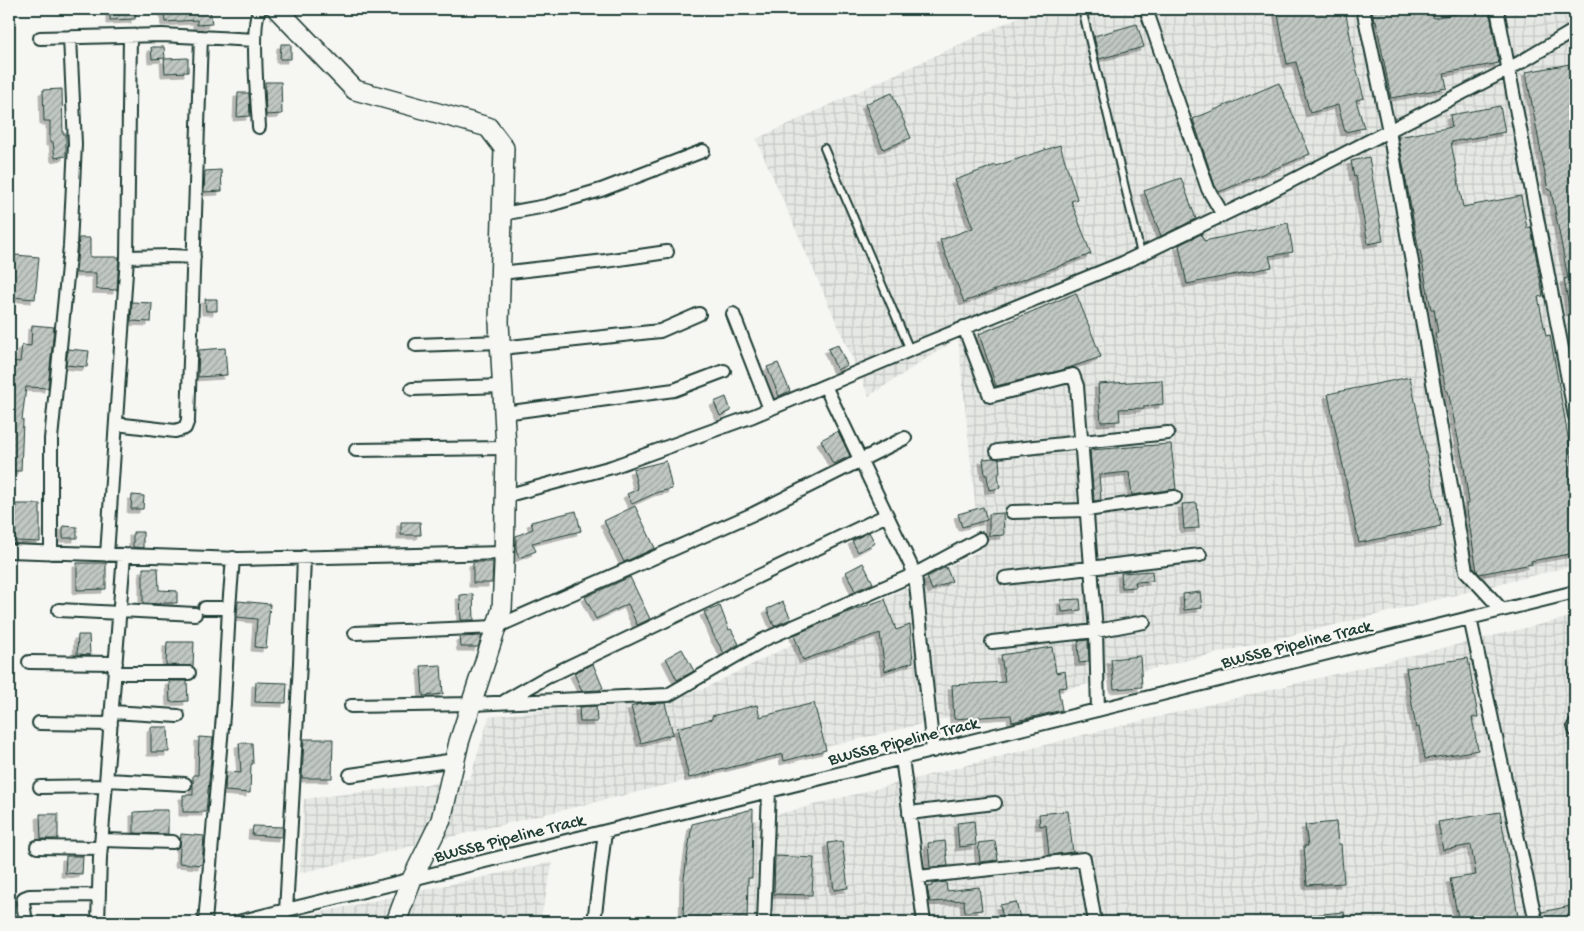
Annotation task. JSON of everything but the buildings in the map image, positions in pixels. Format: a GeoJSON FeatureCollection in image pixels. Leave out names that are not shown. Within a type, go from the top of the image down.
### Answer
{"type":"FeatureCollection","features":[{"type":"Feature","properties":{"kind":"street"},"geometry":{"type":"LineString","coordinates":[[260,9],[257,13],[255,40],[260,127]]}},
{"type":"Feature","properties":{"kind":"street"},"geometry":{"type":"LineString","coordinates":[[276,9],[355,90],[488,128],[504,148],[501,345],[506,448],[505,553],[502,609],[455,760],[441,820],[412,879],[396,922]]}},
{"type":"Feature","properties":{"kind":"street"},"geometry":{"type":"LineString","coordinates":[[1146,9],[1208,189],[1223,215]]}},
{"type":"Feature","properties":{"kind":"street"},"geometry":{"type":"LineString","coordinates":[[1363,9],[1389,130],[1466,571],[1502,610]]}},
{"type":"Feature","properties":{"kind":"street"},"geometry":{"type":"LineString","coordinates":[[1497,9],[1575,416]]}},
{"type":"Feature","properties":{"kind":"street"},"geometry":{"type":"LineString","coordinates":[[505,496],[612,467],[770,409],[964,327],[1123,263],[1223,215],[1389,130],[1509,68],[1575,30]]}},
{"type":"Feature","properties":{"kind":"street"},"geometry":{"type":"LineString","coordinates":[[40,38],[162,35],[255,40]]}},
{"type":"Feature","properties":{"kind":"street"},"geometry":{"type":"LineString","coordinates":[[107,555],[128,257],[130,36]]}},
{"type":"Feature","properties":{"kind":"street"},"geometry":{"type":"LineString","coordinates":[[51,552],[51,440],[70,246],[75,144],[70,37]]}},
{"type":"Feature","properties":{"kind":"street"},"geometry":{"type":"LineString","coordinates":[[116,424],[175,431],[185,428],[188,420],[201,37]]}},
{"type":"Feature","properties":{"kind":"street"},"geometry":{"type":"LineString","coordinates":[[502,214],[546,206],[601,190],[703,150]]}},
{"type":"Feature","properties":{"kind":"street"},"geometry":{"type":"LineString","coordinates":[[501,273],[605,262],[667,252]]}},
{"type":"Feature","properties":{"kind":"street"},"geometry":{"type":"LineString","coordinates":[[128,257],[194,257]]}},
{"type":"Feature","properties":{"kind":"street"},"geometry":{"type":"LineString","coordinates":[[416,345],[501,345],[660,331],[699,314]]}},
{"type":"Feature","properties":{"kind":"street"},"geometry":{"type":"LineString","coordinates":[[733,314],[770,409]]}},
{"type":"Feature","properties":{"kind":"street"},"geometry":{"type":"LineString","coordinates":[[964,327],[990,396],[1073,375],[1077,386],[1096,631],[1098,710]]}},
{"type":"Feature","properties":{"kind":"street"},"geometry":{"type":"LineString","coordinates":[[504,413],[674,390],[724,371]]}},
{"type":"Feature","properties":{"kind":"street"},"geometry":{"type":"LineString","coordinates":[[412,388],[503,386]]}},
{"type":"Feature","properties":{"kind":"street"},"geometry":{"type":"LineString","coordinates":[[825,386],[915,574],[933,751]]}},
{"type":"Feature","properties":{"kind":"street"},"geometry":{"type":"LineString","coordinates":[[997,451],[1168,434]]}},
{"type":"Feature","properties":{"kind":"street"},"geometry":{"type":"LineString","coordinates":[[355,633],[496,627],[753,514],[905,438]]}},
{"type":"Feature","properties":{"kind":"street"},"geometry":{"type":"LineString","coordinates":[[356,450],[506,448]]}},
{"type":"Feature","properties":{"kind":"street"},"geometry":{"type":"LineString","coordinates":[[1012,512],[1087,510],[1175,497]]}},
{"type":"Feature","properties":{"kind":"street"},"geometry":{"type":"LineString","coordinates":[[504,702],[556,673],[887,515]]}},
{"type":"Feature","properties":{"kind":"street"},"geometry":{"type":"LineString","coordinates":[[351,706],[472,704],[668,695],[763,640],[915,574],[980,539]]}},
{"type":"Feature","properties":{"kind":"street"},"geometry":{"type":"LineString","coordinates":[[9,551],[233,558],[505,553]]}},
{"type":"Feature","properties":{"kind":"street"},"geometry":{"type":"LineString","coordinates":[[98,922],[106,783],[124,555]]}},
{"type":"Feature","properties":{"kind":"street"},"geometry":{"type":"LineString","coordinates":[[1005,578],[1200,556]]}},
{"type":"Feature","properties":{"kind":"street"},"geometry":{"type":"LineString","coordinates":[[286,910],[304,557]]}},
{"type":"Feature","properties":{"kind":"street"},"geometry":{"type":"LineString","coordinates":[[205,922],[224,704],[233,558]]}},
{"type":"Feature","properties":{"kind":"street","name":"BWSSB Pipeline Track"},"geometry":{"type":"LineString","coordinates":[[238,922],[1575,592]]}},
{"type":"Feature","properties":{"kind":"street"},"geometry":{"type":"LineString","coordinates":[[59,610],[200,611],[229,608]]}},
{"type":"Feature","properties":{"kind":"street"},"geometry":{"type":"LineString","coordinates":[[1470,618],[1536,922]]}},
{"type":"Feature","properties":{"kind":"street"},"geometry":{"type":"LineString","coordinates":[[992,642],[1096,631],[1144,622]]}},
{"type":"Feature","properties":{"kind":"street"},"geometry":{"type":"LineString","coordinates":[[28,662],[189,673]]}},
{"type":"Feature","properties":{"kind":"street"},"geometry":{"type":"LineString","coordinates":[[40,723],[178,716]]}},
{"type":"Feature","properties":{"kind":"street"},"geometry":{"type":"LineString","coordinates":[[902,758],[924,922]]}},
{"type":"Feature","properties":{"kind":"street"},"geometry":{"type":"LineString","coordinates":[[350,775],[455,760]]}},
{"type":"Feature","properties":{"kind":"street"},"geometry":{"type":"LineString","coordinates":[[40,786],[106,783],[186,784]]}},
{"type":"Feature","properties":{"kind":"street"},"geometry":{"type":"LineString","coordinates":[[764,922],[769,791]]}},
{"type":"Feature","properties":{"kind":"street"},"geometry":{"type":"LineString","coordinates":[[909,813],[995,804]]}},
{"type":"Feature","properties":{"kind":"street"},"geometry":{"type":"LineString","coordinates":[[594,922],[605,832]]}},
{"type":"Feature","properties":{"kind":"street"},"geometry":{"type":"LineString","coordinates":[[37,847],[173,842]]}},
{"type":"Feature","properties":{"kind":"street"},"geometry":{"type":"LineString","coordinates":[[918,878],[1084,859],[1095,922]]}},
{"type":"Feature","properties":{"kind":"street"},"geometry":{"type":"LineString","coordinates":[[26,922],[23,903],[24,898],[29,896],[99,895]]}},
{"type":"Feature","properties":{"kind":"lane"},"geometry":{"type":"LineString","coordinates":[[1082,9],[1141,254]]}},
{"type":"Feature","properties":{"kind":"lane"},"geometry":{"type":"LineString","coordinates":[[824,148],[910,350]]}},
{"type":"Feature","properties":{"kind":"shaded area"},"geometry":{"type":"Polygon","coordinates":[[[1036,9],[1575,9],[1575,565],[1376,615],[300,873],[304,799],[470,779],[489,717],[701,690],[980,551],[958,338],[869,396],[756,139],[1036,9]]]}},
{"type":"Feature","properties":{"kind":"shaded area"},"geometry":{"type":"Polygon","coordinates":[[[1575,616],[1575,922],[686,922],[698,835],[1083,735],[1575,616]]]}},
{"type":"Feature","properties":{"kind":"shaded area"},"geometry":{"type":"Polygon","coordinates":[[[553,862],[540,922],[278,922],[304,916],[553,862]]]}}]}
